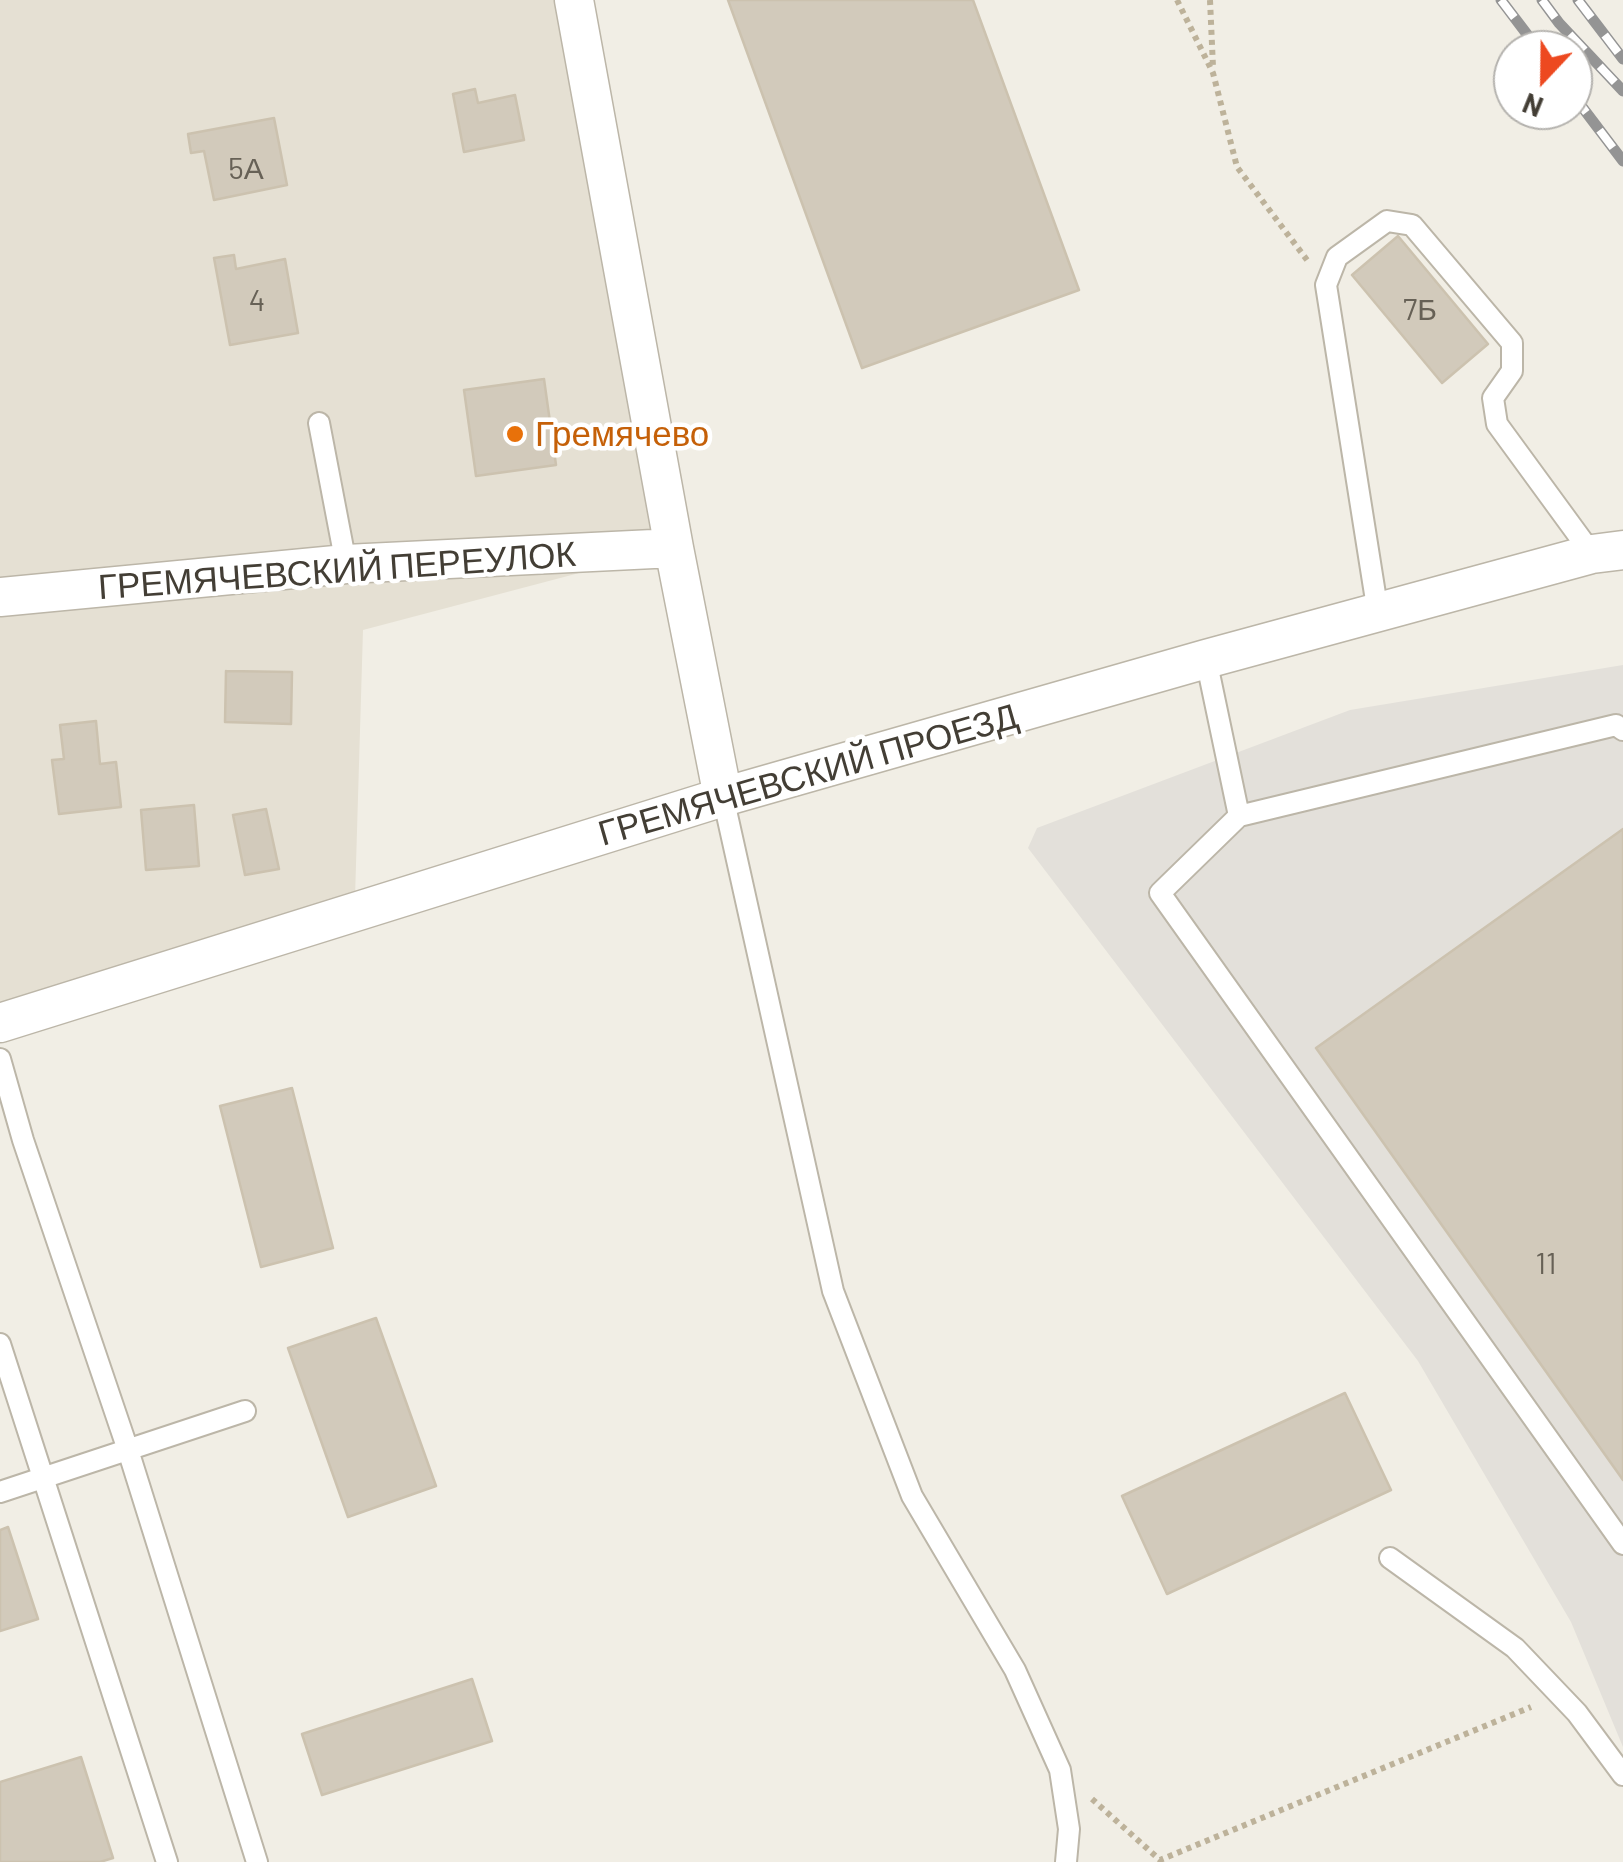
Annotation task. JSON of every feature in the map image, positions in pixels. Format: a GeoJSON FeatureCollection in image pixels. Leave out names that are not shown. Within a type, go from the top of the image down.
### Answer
{"type":"FeatureCollection","features":[{"type":"Feature","properties":{"kind":"street"},"geometry":{"type":"LineString","coordinates":[[574,0],[723,797]]}},
{"type":"Feature","properties":{"kind":"street","name":"ГРЕМЯЧЕВСКИЙ ПЕРЕУЛОК"},"geometry":{"type":"LineString","coordinates":[[0,597],[346,564],[674,548]]}},
{"type":"Feature","properties":{"kind":"street","name":"ГРЕМЯЧЕВСКИЙ ПРОЕЗД"},"geometry":{"type":"LineString","coordinates":[[0,1023],[723,797],[1206,660],[1607,552]]}},
{"type":"Feature","properties":{"kind":"lane"},"geometry":{"type":"LineString","coordinates":[[1378,613],[1326,285],[1337,257],[1386,222],[1412,226],[1512,343],[1512,370],[1493,398],[1497,424],[1607,552]]}},
{"type":"Feature","properties":{"kind":"lane"},"geometry":{"type":"LineString","coordinates":[[319,424],[346,564]]}},
{"type":"Feature","properties":{"kind":"lane"},"geometry":{"type":"LineString","coordinates":[[1206,660],[1239,816]]}},
{"type":"Feature","properties":{"kind":"lane"},"geometry":{"type":"LineString","coordinates":[[1623,730],[1616,725],[1239,816],[1160,893],[1623,1544]]}},
{"type":"Feature","properties":{"kind":"lane"},"geometry":{"type":"LineString","coordinates":[[723,797],[832,1291],[912,1496],[1016,1670],[1060,1770],[1069,1829],[1066,1862]]}},
{"type":"Feature","properties":{"kind":"lane"},"geometry":{"type":"LineString","coordinates":[[0,1058],[23,1140],[128,1450],[258,1862]]}},
{"type":"Feature","properties":{"kind":"lane"},"geometry":{"type":"LineString","coordinates":[[0,1344],[167,1862]]}},
{"type":"Feature","properties":{"kind":"lane"},"geometry":{"type":"LineString","coordinates":[[0,1492],[245,1411]]}},
{"type":"Feature","properties":{"kind":"lane"},"geometry":{"type":"LineString","coordinates":[[1390,1558],[1516,1648],[1577,1713],[1623,1775]]}},
{"type":"Feature","properties":{"kind":"path"},"geometry":{"type":"LineString","coordinates":[[1176,0],[1213,73]]}},
{"type":"Feature","properties":{"kind":"path"},"geometry":{"type":"LineString","coordinates":[[1210,0],[1213,73],[1237,167],[1326,285]]}},
{"type":"Feature","properties":{"kind":"path"},"geometry":{"type":"LineString","coordinates":[[1060,1770],[1160,1860],[1560,1695]]}},
{"type":"Feature","properties":{"kind":"shaded area"},"geometry":{"type":"Polygon","coordinates":[[[0,0],[574,0],[674,548],[363,630],[355,898],[0,1005],[0,0]]]}},
{"type":"Feature","properties":{"kind":"shaded area"},"geometry":{"type":"Polygon","coordinates":[[[1623,665],[1623,1747],[1571,1622],[1418,1361],[1028,848],[1037,828],[1350,710],[1623,665]]]}},
{"type":"Feature","properties":{"kind":"building"},"geometry":{"type":"Polygon","coordinates":[[[728,0],[973,0],[1079,290],[862,368],[728,0]]]}},
{"type":"Feature","properties":{"kind":"building"},"geometry":{"type":"Polygon","coordinates":[[[475,89],[478,103],[515,95],[524,140],[464,152],[453,94],[475,89]]]}},
{"type":"Feature","properties":{"kind":"building"},"geometry":{"type":"Polygon","coordinates":[[[274,118],[287,185],[214,200],[204,151],[191,153],[188,134],[274,118]]]}},
{"type":"Feature","properties":{"kind":"building"},"geometry":{"type":"Polygon","coordinates":[[[1398,236],[1488,344],[1442,383],[1352,275],[1398,236]]]}},
{"type":"Feature","properties":{"kind":"building"},"geometry":{"type":"Polygon","coordinates":[[[234,255],[236,269],[285,259],[298,333],[230,345],[214,258],[234,255]]]}},
{"type":"Feature","properties":{"kind":"building"},"geometry":{"type":"Polygon","coordinates":[[[544,379],[556,465],[476,476],[464,390],[544,379]]]}},
{"type":"Feature","properties":{"kind":"building"},"geometry":{"type":"Polygon","coordinates":[[[226,671],[292,672],[291,724],[225,722],[226,671]]]}},
{"type":"Feature","properties":{"kind":"building"},"geometry":{"type":"Polygon","coordinates":[[[96,721],[100,764],[116,762],[121,807],[59,814],[52,760],[64,759],[60,725],[96,721]]]}},
{"type":"Feature","properties":{"kind":"building"},"geometry":{"type":"Polygon","coordinates":[[[194,805],[199,866],[146,870],[141,810],[194,805]]]}},
{"type":"Feature","properties":{"kind":"building"},"geometry":{"type":"Polygon","coordinates":[[[266,809],[279,869],[245,875],[233,815],[266,809]]]}},
{"type":"Feature","properties":{"kind":"building"},"geometry":{"type":"Polygon","coordinates":[[[1623,829],[1623,1480],[1316,1048],[1623,829]]]}},
{"type":"Feature","properties":{"kind":"building"},"geometry":{"type":"Polygon","coordinates":[[[292,1088],[333,1248],[261,1267],[220,1106],[292,1088]]]}},
{"type":"Feature","properties":{"kind":"building"},"geometry":{"type":"Polygon","coordinates":[[[376,1318],[436,1486],[348,1517],[288,1348],[376,1318]]]}},
{"type":"Feature","properties":{"kind":"building"},"geometry":{"type":"Polygon","coordinates":[[[1345,1393],[1391,1490],[1167,1594],[1122,1496],[1345,1393]]]}},
{"type":"Feature","properties":{"kind":"building"},"geometry":{"type":"Polygon","coordinates":[[[8,1527],[38,1619],[0,1631],[0,1530],[8,1527]]]}},
{"type":"Feature","properties":{"kind":"building"},"geometry":{"type":"Polygon","coordinates":[[[472,1679],[492,1741],[322,1795],[302,1734],[472,1679]]]}},
{"type":"Feature","properties":{"kind":"building"},"geometry":{"type":"Polygon","coordinates":[[[81,1757],[113,1858],[100,1862],[0,1862],[0,1782],[81,1757]]]}},
{"type":"Feature","properties":{"kind":"railway"},"geometry":{"type":"LineString","coordinates":[[1501,0],[1524,30]]}},
{"type":"Feature","properties":{"kind":"railway"},"geometry":{"type":"LineString","coordinates":[[1542,0],[1623,91]]}},
{"type":"Feature","properties":{"kind":"railway"},"geometry":{"type":"LineString","coordinates":[[1578,0],[1623,59]]}},
{"type":"Feature","properties":{"kind":"railway"},"geometry":{"type":"LineString","coordinates":[[1593,121],[1623,161]]}},
{"type":"Feature","properties":{"kind":"place","name":"Гремячево"},"geometry":{"type":"Point","coordinates":[515,434]}}]}
